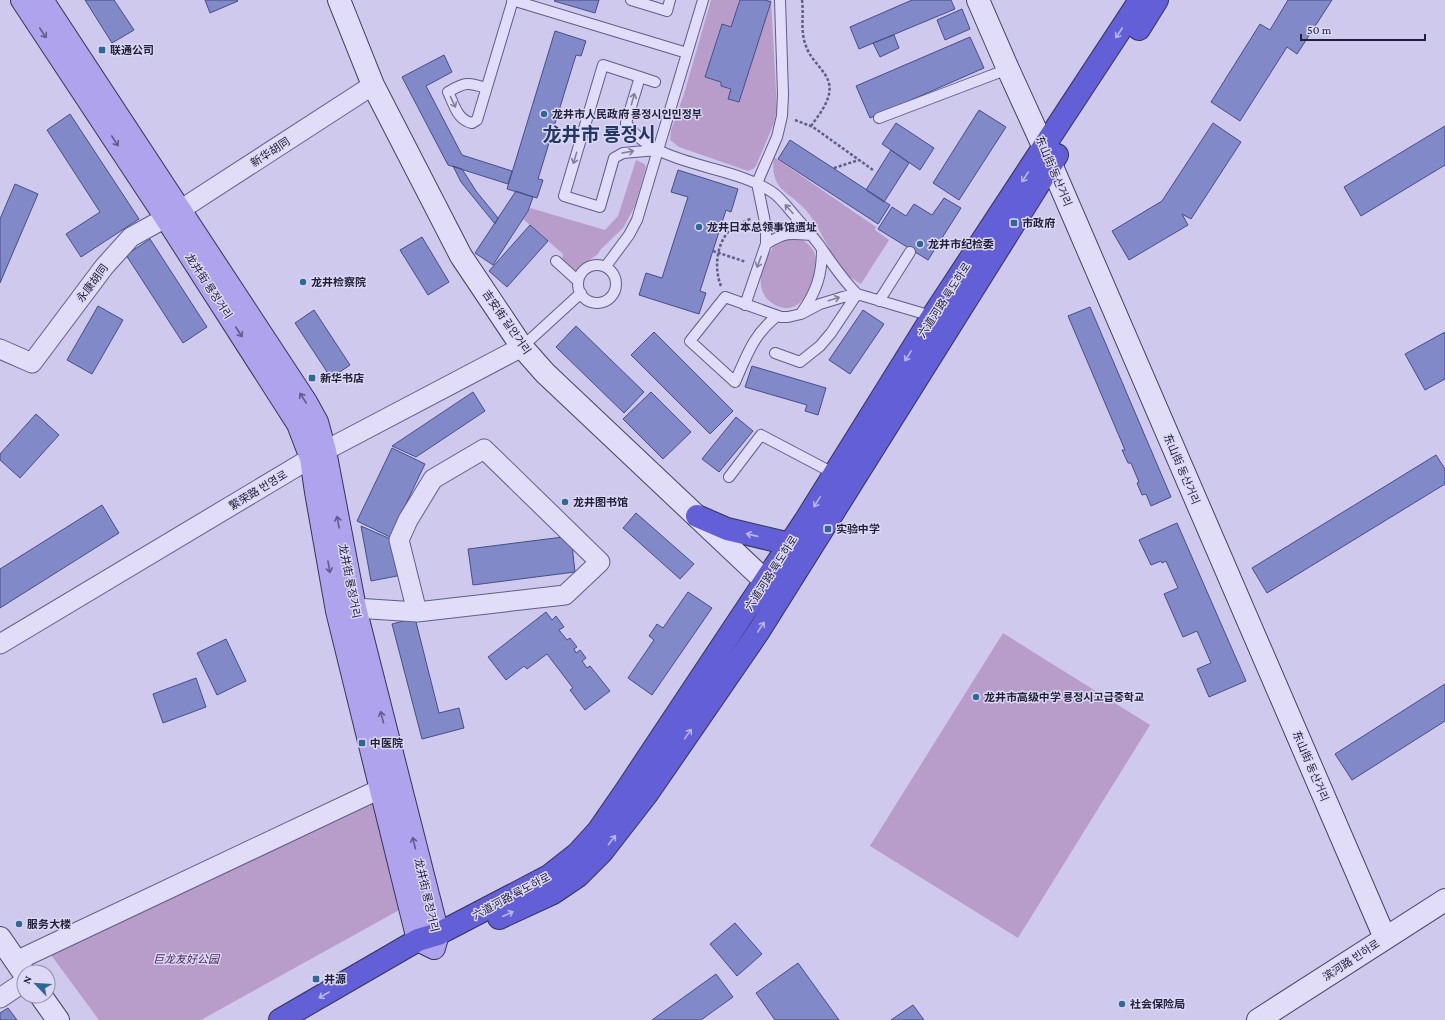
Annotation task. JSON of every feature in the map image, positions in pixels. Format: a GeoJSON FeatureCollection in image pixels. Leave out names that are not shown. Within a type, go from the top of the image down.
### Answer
{"type":"FeatureCollection","features":[{"type":"Feature","properties":{"kind":"highway","name":"六道河路 륙도하로"},"geometry":{"type":"LineString","coordinates":[[1048,156],[1140,0]]}},
{"type":"Feature","properties":{"kind":"highway","name":"六道河路 륙도하로"},"geometry":{"type":"LineString","coordinates":[[280,1020],[549,876],[577,854],[598,831],[790,544],[835,474],[942,319],[1048,156],[1158,0]]}},
{"type":"Feature","properties":{"kind":"highway","name":"六道河路 륙도하로"},"geometry":{"type":"LineString","coordinates":[[309,1020],[394,970],[430,941],[553,893],[578,876],[602,852],[647,794],[759,631],[781,596],[942,319]]}},
{"type":"Feature","properties":{"kind":"highway"},"geometry":{"type":"LineString","coordinates":[[697,516],[727,529],[790,544]]}},
{"type":"Feature","properties":{"kind":"main road","name":"龙井街 룡정거리"},"geometry":{"type":"LineString","coordinates":[[22,0],[173,214]]}},
{"type":"Feature","properties":{"kind":"main road","name":"龙井街 룡정거리"},"geometry":{"type":"LineString","coordinates":[[42,0],[318,455],[316,492],[430,941]]}},
{"type":"Feature","properties":{"kind":"main road","name":"龙井街 룡정거리"},"geometry":{"type":"LineString","coordinates":[[346,610],[380,789],[430,941]]}},
{"type":"Feature","properties":{"kind":"street","name":"吉安街 길안거리"},"geometry":{"type":"LineString","coordinates":[[338,0],[373,85],[461,256],[522,347],[545,373],[766,580],[781,596]]}},
{"type":"Feature","properties":{"kind":"street","name":"东山街 동산거리"},"geometry":{"type":"LineString","coordinates":[[978,0],[1048,156],[1385,938]]}},
{"type":"Feature","properties":{"kind":"street","name":"新华胡同"},"geometry":{"type":"LineString","coordinates":[[173,214],[373,85]]}},
{"type":"Feature","properties":{"kind":"street","name":"永康胡同"},"geometry":{"type":"LineString","coordinates":[[0,349],[32,364],[104,267],[131,237],[173,214]]}},
{"type":"Feature","properties":{"kind":"street","name":"繁荣路 번영로"},"geometry":{"type":"LineString","coordinates":[[0,644],[318,455],[522,347]]}},
{"type":"Feature","properties":{"kind":"street"},"geometry":{"type":"LineString","coordinates":[[346,610],[417,612],[565,595],[600,562],[484,449],[433,479],[408,520],[399,540],[417,612]]}},
{"type":"Feature","properties":{"kind":"street"},"geometry":{"type":"LineString","coordinates":[[26,964],[380,789]]}},
{"type":"Feature","properties":{"kind":"street","name":"滨河路 빈하로"},"geometry":{"type":"LineString","coordinates":[[1258,1020],[1445,900]]}},
{"type":"Feature","properties":{"kind":"street"},"geometry":{"type":"LineString","coordinates":[[0,938],[18,964]]}},
{"type":"Feature","properties":{"kind":"street"},"geometry":{"type":"LineString","coordinates":[[0,998],[16,987]]}},
{"type":"Feature","properties":{"kind":"street"},"geometry":{"type":"LineString","coordinates":[[46,1004],[58,1020]]}},
{"type":"Feature","properties":{"kind":"lane"},"geometry":{"type":"LineString","coordinates":[[486,88],[512,0],[686,53]]}},
{"type":"Feature","properties":{"kind":"lane"},"geometry":{"type":"LineString","coordinates":[[631,0],[667,11],[670,0]]}},
{"type":"Feature","properties":{"kind":"lane"},"geometry":{"type":"LineString","coordinates":[[606,266],[629,235],[637,220],[702,0]]}},
{"type":"Feature","properties":{"kind":"lane"},"geometry":{"type":"LineString","coordinates":[[745,305],[766,244],[766,227],[756,183],[777,137],[782,116],[783,94],[780,0]]}},
{"type":"Feature","properties":{"kind":"lane"},"geometry":{"type":"LineString","coordinates":[[655,82],[603,65],[564,196],[600,207],[614,158],[623,152],[657,150]]}},
{"type":"Feature","properties":{"kind":"lane"},"geometry":{"type":"LineString","coordinates":[[878,118],[1008,69]]}},
{"type":"Feature","properties":{"kind":"lane"},"geometry":{"type":"LineString","coordinates":[[640,77],[626,122],[639,138],[657,150],[756,183],[773,192],[822,248],[845,283],[857,294],[942,319]]}},
{"type":"Feature","properties":{"kind":"lane"},"geometry":{"type":"LineString","coordinates":[[766,244],[785,234],[811,235]]}},
{"type":"Feature","properties":{"kind":"lane"},"geometry":{"type":"LineString","coordinates":[[801,314],[812,297],[820,274],[822,248]]}},
{"type":"Feature","properties":{"kind":"lane"},"geometry":{"type":"LineString","coordinates":[[879,301],[910,252]]}},
{"type":"Feature","properties":{"kind":"lane"},"geometry":{"type":"LineString","coordinates":[[556,261],[578,281]]}},
{"type":"Feature","properties":{"kind":"lane"},"geometry":{"type":"LineString","coordinates":[[596,264],[606,266],[613,272],[616,278],[616,290],[613,296],[608,300],[596,303],[590,302],[580,294],[578,281],[580,274],[590,266],[596,264]]}},
{"type":"Feature","properties":{"kind":"lane"},"geometry":{"type":"LineString","coordinates":[[522,347],[580,294]]}},
{"type":"Feature","properties":{"kind":"lane"},"geometry":{"type":"LineString","coordinates":[[777,316],[765,325],[755,339],[735,382],[690,341],[725,297],[777,316],[788,317],[801,314],[826,302],[857,294]]}},
{"type":"Feature","properties":{"kind":"lane"},"geometry":{"type":"LineString","coordinates":[[775,353],[800,362],[820,346],[831,333],[857,294]]}},
{"type":"Feature","properties":{"kind":"lane"},"geometry":{"type":"LineString","coordinates":[[729,477],[761,435],[835,474]]}},
{"type":"Feature","properties":{"kind":"path"},"geometry":{"type":"LineString","coordinates":[[802,0],[804,38],[806,46],[814,60],[827,77],[829,83],[829,96],[826,105],[811,126]]}},
{"type":"Feature","properties":{"kind":"path"},"geometry":{"type":"LineString","coordinates":[[782,116],[811,126],[873,170]]}},
{"type":"Feature","properties":{"kind":"path"},"geometry":{"type":"LineString","coordinates":[[834,168],[859,160]]}},
{"type":"Feature","properties":{"kind":"path"},"geometry":{"type":"LineString","coordinates":[[725,297],[717,274],[717,260],[724,238],[729,231],[736,226],[763,213]]}},
{"type":"Feature","properties":{"kind":"path"},"geometry":{"type":"LineString","coordinates":[[713,251],[733,257]]}},
{"type":"Feature","properties":{"kind":"green space"},"geometry":{"type":"Polygon","coordinates":[[[711,0],[740,0],[731,27],[721,25],[705,77],[721,82],[721,86],[731,89],[728,99],[739,102],[771,2],[765,0],[771,0],[777,109],[774,123],[756,166],[748,171],[679,147],[670,140],[671,130],[684,94],[711,0]]]}},
{"type":"Feature","properties":{"kind":"green space"},"geometry":{"type":"Polygon","coordinates":[[[774,157],[876,227],[875,230],[889,240],[861,284],[840,269],[809,214],[778,185],[773,169],[774,157]]]}},
{"type":"Feature","properties":{"kind":"green space"},"geometry":{"type":"Polygon","coordinates":[[[636,160],[645,164],[646,167],[635,206],[623,228],[601,249],[597,255],[586,262],[575,274],[562,261],[563,254],[523,219],[530,208],[605,230],[618,216],[636,160]]]}},
{"type":"Feature","properties":{"kind":"green space"},"geometry":{"type":"Polygon","coordinates":[[[799,238],[813,250],[816,263],[815,272],[808,292],[803,300],[789,308],[780,307],[771,303],[765,297],[762,289],[761,273],[767,256],[775,244],[785,239],[799,238]]]}},
{"type":"Feature","properties":{"kind":"green space"},"geometry":{"type":"Polygon","coordinates":[[[1003,633],[1150,725],[1018,938],[870,846],[1003,633]]]}},
{"type":"Feature","properties":{"kind":"green space","name":"巨龙友好公园"},"geometry":{"type":"Polygon","coordinates":[[[376,800],[412,903],[201,1020],[99,1020],[51,955],[376,800]]]}},
{"type":"Feature","properties":{"kind":"building"},"geometry":{"type":"Polygon","coordinates":[[[85,0],[114,0],[134,30],[112,43],[85,0]]]}},
{"type":"Feature","properties":{"kind":"building"},"geometry":{"type":"Polygon","coordinates":[[[205,0],[237,0],[238,1],[210,13],[205,0]]]}},
{"type":"Feature","properties":{"kind":"building"},"geometry":{"type":"Polygon","coordinates":[[[599,0],[595,13],[554,1],[599,0]]]}},
{"type":"Feature","properties":{"kind":"building"},"geometry":{"type":"Polygon","coordinates":[[[740,0],[765,0],[771,2],[739,102],[728,99],[731,89],[721,86],[721,82],[705,77],[722,24],[731,27],[740,0]]]}},
{"type":"Feature","properties":{"kind":"building"},"geometry":{"type":"Polygon","coordinates":[[[912,0],[951,0],[955,9],[859,49],[850,27],[912,0]]]}},
{"type":"Feature","properties":{"kind":"building"},"geometry":{"type":"Polygon","coordinates":[[[1288,0],[1332,0],[1297,54],[1287,47],[1240,121],[1211,102],[1260,24],[1270,30],[1288,0]]]}},
{"type":"Feature","properties":{"kind":"building"},"geometry":{"type":"Polygon","coordinates":[[[962,9],[970,29],[945,40],[937,20],[962,9]]]}},
{"type":"Feature","properties":{"kind":"building","name":"龙井市人民政府 룡정시인민정부"},"geometry":{"type":"Polygon","coordinates":[[[555,31],[586,41],[581,56],[576,55],[538,179],[543,180],[537,198],[507,189],[555,31]]]}},
{"type":"Feature","properties":{"kind":"building"},"geometry":{"type":"Polygon","coordinates":[[[894,35],[899,48],[880,57],[873,43],[894,35]]]}},
{"type":"Feature","properties":{"kind":"building"},"geometry":{"type":"Polygon","coordinates":[[[970,37],[984,68],[870,118],[856,86],[970,37]]]}},
{"type":"Feature","properties":{"kind":"building"},"geometry":{"type":"Polygon","coordinates":[[[444,55],[452,72],[426,86],[462,155],[512,171],[508,184],[448,165],[402,77],[444,55]]]}},
{"type":"Feature","properties":{"kind":"building"},"geometry":{"type":"Polygon","coordinates":[[[979,110],[1006,127],[959,200],[933,183],[979,110]]]}},
{"type":"Feature","properties":{"kind":"building"},"geometry":{"type":"Polygon","coordinates":[[[70,114],[139,219],[81,257],[66,234],[100,212],[47,130],[70,114]]]}},
{"type":"Feature","properties":{"kind":"building"},"geometry":{"type":"Polygon","coordinates":[[[896,123],[934,148],[920,170],[882,144],[896,123]]]}},
{"type":"Feature","properties":{"kind":"building"},"geometry":{"type":"Polygon","coordinates":[[[1213,123],[1241,142],[1191,219],[1182,214],[1188,225],[1129,260],[1112,231],[1162,201],[1213,123]]]}},
{"type":"Feature","properties":{"kind":"building"},"geometry":{"type":"Polygon","coordinates":[[[1445,126],[1445,165],[1361,216],[1344,187],[1445,126]]]}},
{"type":"Feature","properties":{"kind":"building"},"geometry":{"type":"Polygon","coordinates":[[[790,140],[890,205],[878,224],[778,159],[790,140]]]}},
{"type":"Feature","properties":{"kind":"building"},"geometry":{"type":"Polygon","coordinates":[[[891,150],[909,163],[884,202],[866,190],[891,150]]]}},
{"type":"Feature","properties":{"kind":"building"},"geometry":{"type":"Polygon","coordinates":[[[453,166],[462,169],[476,191],[498,218],[495,224],[461,182],[453,166]]]}},
{"type":"Feature","properties":{"kind":"building","name":"龙井日本总领事馆遗址"},"geometry":{"type":"Polygon","coordinates":[[[678,170],[738,189],[731,212],[726,210],[700,291],[706,293],[699,314],[639,295],[646,273],[662,278],[688,197],[671,192],[678,170]]]}},
{"type":"Feature","properties":{"kind":"building"},"geometry":{"type":"Polygon","coordinates":[[[15,184],[38,194],[0,283],[0,219],[15,184]]]}},
{"type":"Feature","properties":{"kind":"building"},"geometry":{"type":"Polygon","coordinates":[[[516,191],[533,197],[528,211],[493,265],[475,253],[516,191]]]}},
{"type":"Feature","properties":{"kind":"building","name":"龙井市纪检委"},"geometry":{"type":"Polygon","coordinates":[[[944,198],[961,208],[928,260],[878,229],[892,207],[906,216],[914,204],[932,215],[944,198]]]}},
{"type":"Feature","properties":{"kind":"building"},"geometry":{"type":"Polygon","coordinates":[[[530,225],[548,241],[507,287],[489,271],[530,225]]]}},
{"type":"Feature","properties":{"kind":"building"},"geometry":{"type":"Polygon","coordinates":[[[422,237],[449,282],[428,295],[400,250],[422,237]]]}},
{"type":"Feature","properties":{"kind":"building"},"geometry":{"type":"Polygon","coordinates":[[[150,239],[207,327],[183,343],[126,255],[150,239]]]}},
{"type":"Feature","properties":{"kind":"building"},"geometry":{"type":"Polygon","coordinates":[[[98,306],[123,320],[92,374],[67,360],[98,306]]]}},
{"type":"Feature","properties":{"kind":"building"},"geometry":{"type":"Polygon","coordinates":[[[1090,307],[1171,497],[1151,506],[1146,494],[1142,495],[1137,483],[1139,482],[1131,463],[1128,463],[1122,450],[1125,450],[1068,316],[1090,307]]]}},
{"type":"Feature","properties":{"kind":"building"},"geometry":{"type":"Polygon","coordinates":[[[314,310],[350,365],[331,378],[295,323],[314,310]]]}},
{"type":"Feature","properties":{"kind":"building"},"geometry":{"type":"Polygon","coordinates":[[[863,310],[884,324],[850,374],[829,360],[863,310]]]}},
{"type":"Feature","properties":{"kind":"building"},"geometry":{"type":"Polygon","coordinates":[[[576,326],[644,392],[624,413],[556,347],[576,326]]]}},
{"type":"Feature","properties":{"kind":"building"},"geometry":{"type":"Polygon","coordinates":[[[654,332],[733,411],[710,434],[631,355],[654,332]]]}},
{"type":"Feature","properties":{"kind":"building"},"geometry":{"type":"Polygon","coordinates":[[[1445,332],[1445,379],[1425,390],[1405,354],[1445,332]]]}},
{"type":"Feature","properties":{"kind":"building"},"geometry":{"type":"Polygon","coordinates":[[[752,366],[826,388],[818,415],[805,411],[807,405],[745,387],[752,366]]]}},
{"type":"Feature","properties":{"kind":"building"},"geometry":{"type":"Polygon","coordinates":[[[473,392],[485,411],[416,457],[392,446],[473,392]]]}},
{"type":"Feature","properties":{"kind":"building"},"geometry":{"type":"Polygon","coordinates":[[[651,392],[691,432],[663,459],[623,419],[651,392]]]}},
{"type":"Feature","properties":{"kind":"building"},"geometry":{"type":"Polygon","coordinates":[[[36,414],[59,435],[20,478],[0,460],[0,454],[36,414]]]}},
{"type":"Feature","properties":{"kind":"building"},"geometry":{"type":"Polygon","coordinates":[[[736,417],[753,431],[719,472],[702,459],[736,417]]]}},
{"type":"Feature","properties":{"kind":"building"},"geometry":{"type":"Polygon","coordinates":[[[392,448],[425,464],[390,537],[357,521],[392,448]]]}},
{"type":"Feature","properties":{"kind":"building"},"geometry":{"type":"Polygon","coordinates":[[[1436,455],[1445,469],[1445,484],[1267,593],[1252,568],[1436,455]]]}},
{"type":"Feature","properties":{"kind":"building"},"geometry":{"type":"Polygon","coordinates":[[[102,505],[119,533],[0,608],[0,569],[102,505]]]}},
{"type":"Feature","properties":{"kind":"building"},"geometry":{"type":"Polygon","coordinates":[[[636,513],[694,564],[680,579],[623,528],[636,513]]]}},
{"type":"Feature","properties":{"kind":"building"},"geometry":{"type":"Polygon","coordinates":[[[1177,523],[1246,681],[1209,697],[1197,669],[1211,663],[1197,631],[1183,637],[1164,594],[1178,588],[1166,561],[1162,563],[1161,561],[1151,565],[1139,540],[1177,523]]]}},
{"type":"Feature","properties":{"kind":"building"},"geometry":{"type":"Polygon","coordinates":[[[361,526],[395,541],[402,575],[371,581],[361,526]]]}},
{"type":"Feature","properties":{"kind":"building"},"geometry":{"type":"Polygon","coordinates":[[[571,536],[575,572],[473,585],[468,549],[571,536]]]}},
{"type":"Feature","properties":{"kind":"building"},"geometry":{"type":"Polygon","coordinates":[[[688,592],[712,608],[652,695],[628,678],[654,640],[649,636],[657,624],[663,628],[688,592]]]}},
{"type":"Feature","properties":{"kind":"building"},"geometry":{"type":"Polygon","coordinates":[[[546,612],[552,620],[556,616],[564,627],[559,630],[567,640],[570,638],[577,647],[574,649],[576,653],[580,650],[586,658],[582,661],[587,668],[590,666],[610,691],[585,710],[570,690],[573,688],[547,654],[527,669],[524,666],[506,680],[488,657],[546,612]]]}},
{"type":"Feature","properties":{"kind":"building"},"geometry":{"type":"Polygon","coordinates":[[[415,618],[439,713],[459,708],[464,728],[422,739],[392,624],[415,618]]]}},
{"type":"Feature","properties":{"kind":"building"},"geometry":{"type":"Polygon","coordinates":[[[226,639],[246,681],[217,695],[197,653],[226,639]]]}},
{"type":"Feature","properties":{"kind":"building"},"geometry":{"type":"Polygon","coordinates":[[[196,678],[206,707],[163,723],[153,694],[196,678]]]}},
{"type":"Feature","properties":{"kind":"building"},"geometry":{"type":"Polygon","coordinates":[[[1445,684],[1445,721],[1352,780],[1335,754],[1445,684]]]}},
{"type":"Feature","properties":{"kind":"building"},"geometry":{"type":"Polygon","coordinates":[[[735,923],[762,954],[737,976],[710,944],[735,923]]]}},
{"type":"Feature","properties":{"kind":"building"},"geometry":{"type":"Polygon","coordinates":[[[798,963],[839,1020],[775,1020],[756,993],[798,963]]]}},
{"type":"Feature","properties":{"kind":"building"},"geometry":{"type":"Polygon","coordinates":[[[716,974],[733,997],[701,1020],[652,1020],[716,974]]]}},
{"type":"Feature","properties":{"kind":"building"},"geometry":{"type":"Polygon","coordinates":[[[913,1005],[924,1020],[891,1020],[913,1005]]]}},
{"type":"Feature","properties":{"kind":"building"},"geometry":{"type":"Polygon","coordinates":[[[8,1008],[17,1020],[0,1020],[0,1013],[8,1008]]]}},
{"type":"Feature","properties":{"kind":"place","name":"联通公司"},"geometry":{"type":"Point","coordinates":[102,50]}},
{"type":"Feature","properties":{"kind":"place","name":"龙井市人民政府 룡정시인민정부"},"geometry":{"type":"Point","coordinates":[544,114]}},
{"type":"Feature","properties":{"kind":"place","name":"市政府"},"geometry":{"type":"Point","coordinates":[1014,223]}},
{"type":"Feature","properties":{"kind":"place","name":"龙井日本总领事馆遗址"},"geometry":{"type":"Point","coordinates":[699,227]}},
{"type":"Feature","properties":{"kind":"place","name":"龙井市纪检委"},"geometry":{"type":"Point","coordinates":[920,244]}},
{"type":"Feature","properties":{"kind":"place","name":"龙井检察院"},"geometry":{"type":"Point","coordinates":[303,282]}},
{"type":"Feature","properties":{"kind":"place","name":"新华书店"},"geometry":{"type":"Point","coordinates":[312,378]}},
{"type":"Feature","properties":{"kind":"place","name":"龙井图书馆"},"geometry":{"type":"Point","coordinates":[565,502]}},
{"type":"Feature","properties":{"kind":"place","name":"实验中学"},"geometry":{"type":"Point","coordinates":[828,529]}},
{"type":"Feature","properties":{"kind":"place","name":"龙井市高级中学 룡정시고급중학교"},"geometry":{"type":"Point","coordinates":[976,697]}},
{"type":"Feature","properties":{"kind":"place","name":"中医院"},"geometry":{"type":"Point","coordinates":[362,743]}},
{"type":"Feature","properties":{"kind":"place","name":"服务大楼"},"geometry":{"type":"Point","coordinates":[19,924]}},
{"type":"Feature","properties":{"kind":"place","name":"井源"},"geometry":{"type":"Point","coordinates":[316,979]}},
{"type":"Feature","properties":{"kind":"place","name":"社会保险局"},"geometry":{"type":"Point","coordinates":[1122,1004]}},
{"type":"Feature","properties":{"kind":"district","name":"龙井市 룡정시"},"geometry":{"type":"Point","coordinates":[599,134]}}]}
